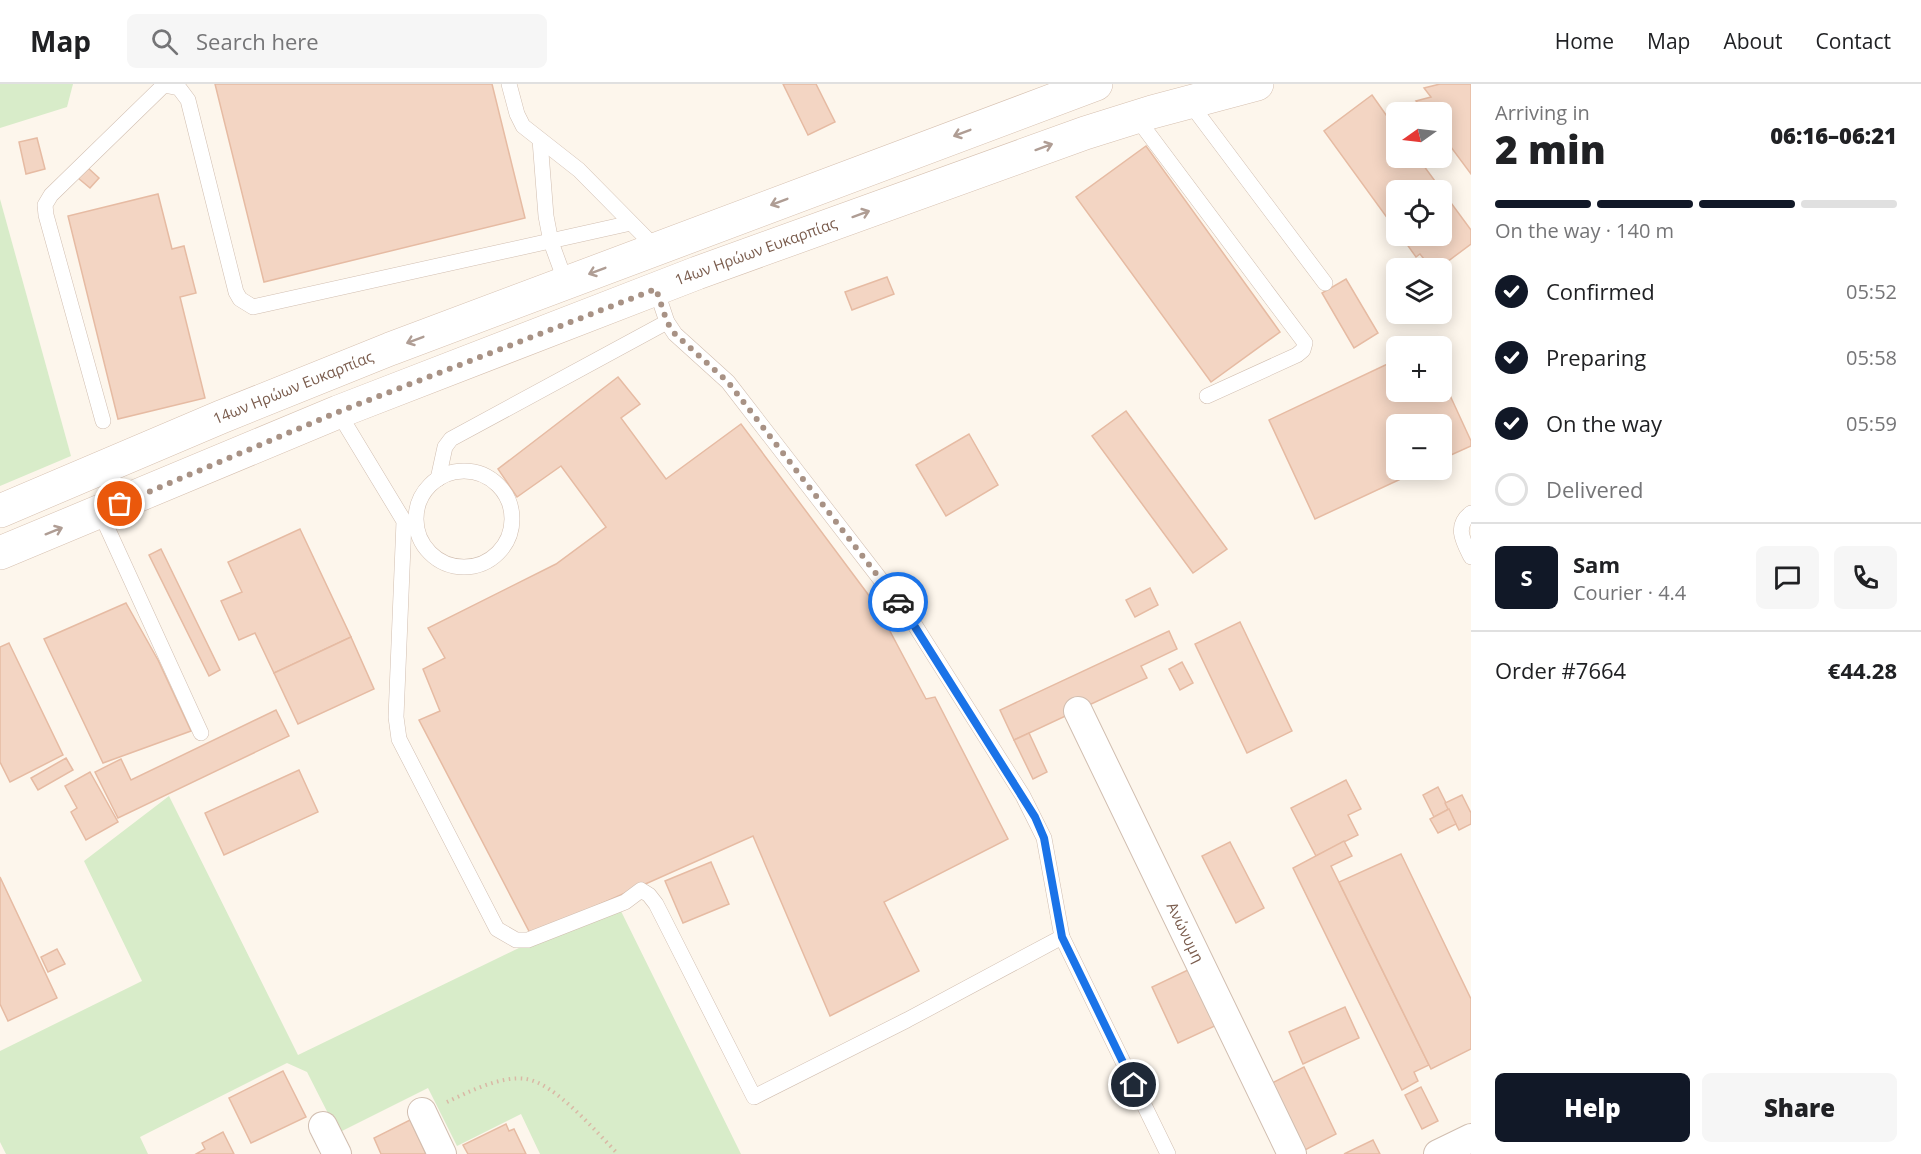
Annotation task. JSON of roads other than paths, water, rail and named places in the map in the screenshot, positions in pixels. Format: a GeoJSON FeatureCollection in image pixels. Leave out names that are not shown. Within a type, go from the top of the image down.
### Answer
{"type":"FeatureCollection","features":[{"type":"Feature","properties":{"kind":"main road","name":"14ων Ηρώων Ευκαρπίας"},"geometry":{"type":"LineString","coordinates":[[0,511],[221,417],[401,345],[1096,84]]}},
{"type":"Feature","properties":{"kind":"main road","name":"14ων Ηρώων Ευκαρπίας"},"geometry":{"type":"LineString","coordinates":[[0,553],[338,412],[656,289],[1047,146],[1136,117],[1257,84]]}},
{"type":"Feature","properties":{"kind":"street","name":"Ανώνυμη"},"geometry":{"type":"LineString","coordinates":[[1078,711],[1292,1154]]}},
{"type":"Feature","properties":{"kind":"street"},"geometry":{"type":"LineString","coordinates":[[422,1112],[442,1154]]}},
{"type":"Feature","properties":{"kind":"street"},"geometry":{"type":"LineString","coordinates":[[323,1126],[337,1154]]}},
{"type":"Feature","properties":{"kind":"street"},"geometry":{"type":"LineString","coordinates":[[1438,1154],[1471,1138]]}},
{"type":"Feature","properties":{"kind":"lane"},"geometry":{"type":"LineString","coordinates":[[509,84],[520,123],[579,170],[656,248]]}},
{"type":"Feature","properties":{"kind":"lane"},"geometry":{"type":"LineString","coordinates":[[103,421],[45,205],[51,195],[164,85],[179,88],[188,100],[236,292],[246,304],[261,306],[631,222]]}},
{"type":"Feature","properties":{"kind":"lane"},"geometry":{"type":"LineString","coordinates":[[1189,102],[1325,283]]}},
{"type":"Feature","properties":{"kind":"lane"},"geometry":{"type":"LineString","coordinates":[[1136,117],[1305,343],[1304,350],[1297,355],[1207,396]]}},
{"type":"Feature","properties":{"kind":"lane"},"geometry":{"type":"LineString","coordinates":[[540,141],[546,216],[551,242],[566,283]]}},
{"type":"Feature","properties":{"kind":"lane"},"geometry":{"type":"LineString","coordinates":[[656,289],[667,322],[675,334],[728,382],[910,619],[1035,817],[1044,838],[1062,937],[1168,1154]]}},
{"type":"Feature","properties":{"kind":"lane"},"geometry":{"type":"LineString","coordinates":[[438,478],[445,447],[451,439],[667,322]]}},
{"type":"Feature","properties":{"kind":"lane"},"geometry":{"type":"LineString","coordinates":[[338,412],[410,520],[427,549],[438,559],[452,566],[467,567],[482,564],[496,555],[506,543],[511,529],[512,513],[507,497],[497,484],[469,471],[453,472],[438,478],[426,489],[410,520],[396,717],[399,739],[497,929],[516,940],[528,940],[625,902],[641,890],[649,895],[656,904],[754,1097],[908,1020],[1062,937]]}},
{"type":"Feature","properties":{"kind":"lane"},"geometry":{"type":"LineString","coordinates":[[100,512],[201,733]]}},
{"type":"Feature","properties":{"kind":"lane"},"geometry":{"type":"LineString","coordinates":[[1471,513],[1461,524],[1460,532],[1471,557]]}}]}
